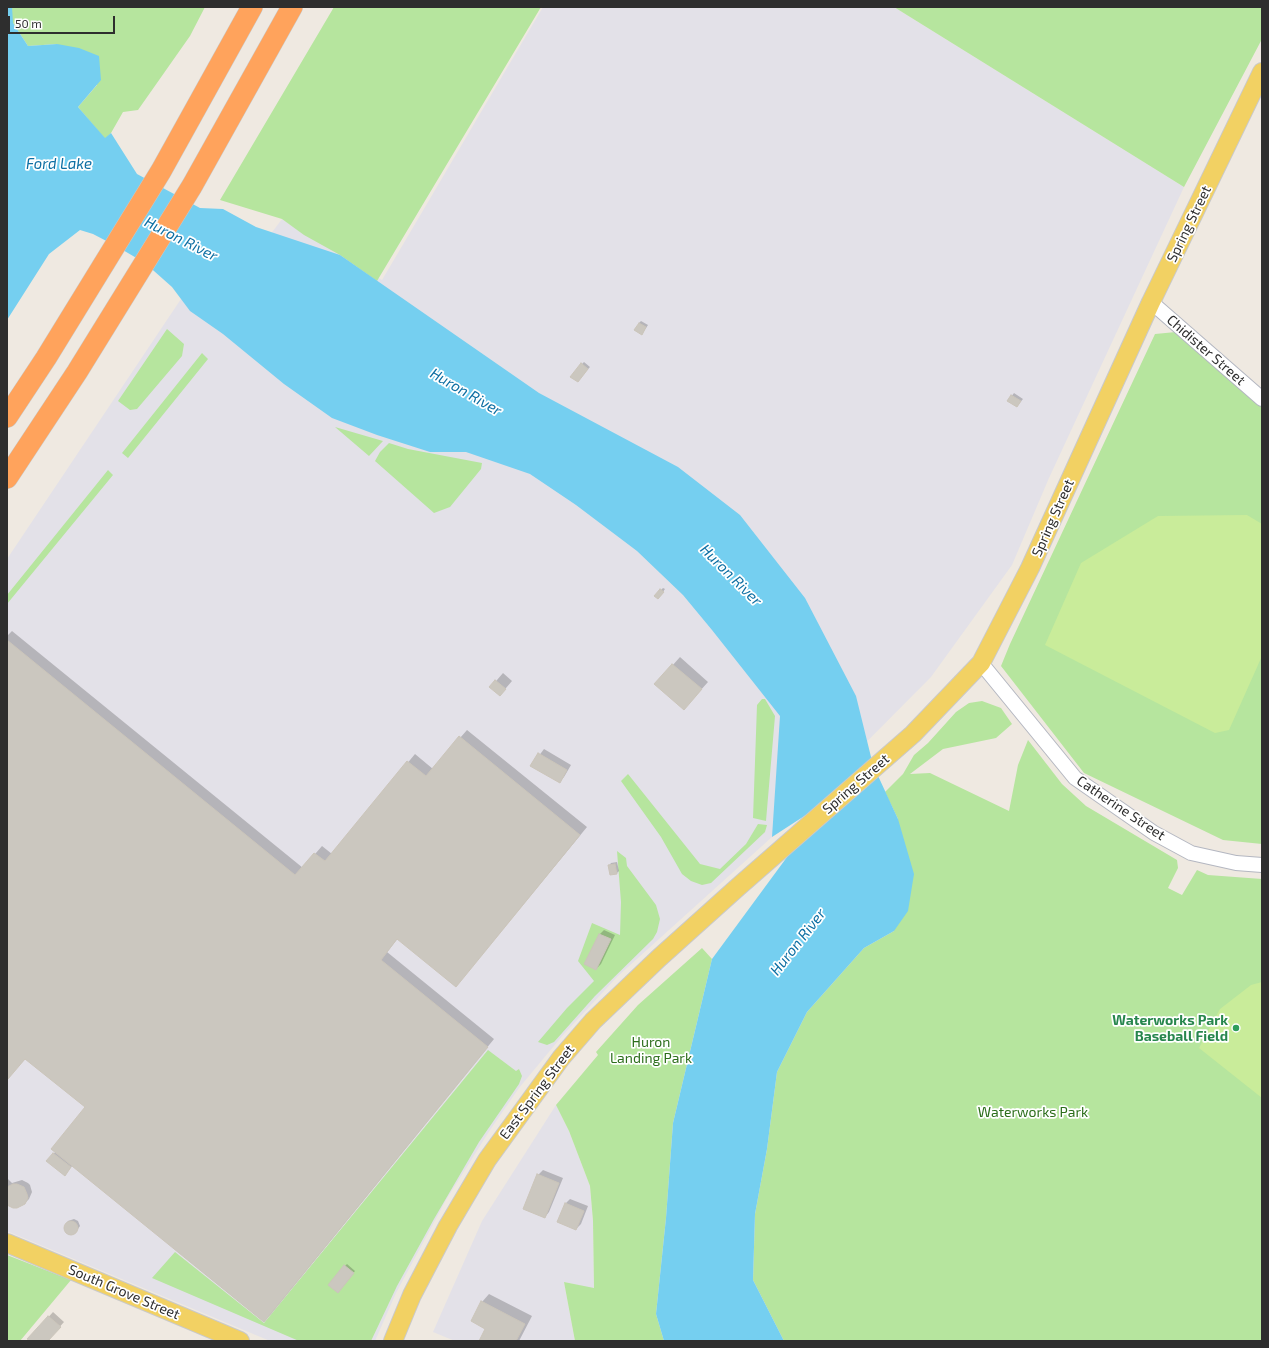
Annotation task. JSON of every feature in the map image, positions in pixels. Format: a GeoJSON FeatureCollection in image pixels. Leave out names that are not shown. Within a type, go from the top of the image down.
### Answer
{"type":"FeatureCollection","features":[{"type":"Feature","properties":{"kind":"highway"},"geometry":{"type":"LineString","coordinates":[[7,417],[46,358],[161,171],[252,7]]}},
{"type":"Feature","properties":{"kind":"highway"},"geometry":{"type":"LineString","coordinates":[[7,478],[139,274],[192,186],[292,7]]}},
{"type":"Feature","properties":{"kind":"main road","name":"Spring Street"},"geometry":{"type":"LineString","coordinates":[[738,887],[913,734],[981,663],[1030,568],[1151,302],[1262,72]]}},
{"type":"Feature","properties":{"kind":"main road","name":"East Spring Street"},"geometry":{"type":"LineString","coordinates":[[393,1341],[416,1288],[448,1226],[487,1160],[561,1058],[593,1021],[659,958],[738,887]]}},
{"type":"Feature","properties":{"kind":"main road","name":"South Grove Street"},"geometry":{"type":"LineString","coordinates":[[7,1243],[240,1341]]}},
{"type":"Feature","properties":{"kind":"street","name":"Chidister Street"},"geometry":{"type":"LineString","coordinates":[[1151,302],[1262,399]]}},
{"type":"Feature","properties":{"kind":"street","name":"Catherine Street"},"geometry":{"type":"LineString","coordinates":[[981,663],[1075,778],[1154,833],[1191,852],[1236,863],[1262,865]]}},
{"type":"Feature","properties":{"kind":"shaded area"},"geometry":{"type":"Polygon","coordinates":[[[543,7],[894,7],[1184,187],[1049,478],[1012,565],[931,677],[772,837],[618,976],[563,1035],[519,1088],[490,1130],[446,1200],[396,1293],[375,1341],[270,1341],[7,1231],[7,559],[181,299],[240,275],[282,219],[382,280],[543,7]]]}},
{"type":"Feature","properties":{"kind":"shaded area"},"geometry":{"type":"Polygon","coordinates":[[[556,1105],[569,1131],[590,1186],[593,1221],[594,1289],[564,1282],[575,1341],[455,1341],[433,1332],[482,1221],[556,1105]]]}},
{"type":"Feature","properties":{"kind":"green space"},"geometry":{"type":"Polygon","coordinates":[[[7,7],[205,7],[190,36],[138,110],[123,112],[111,133],[105,139],[78,107],[97,85],[57,44],[28,46],[13,23],[7,26],[7,7]]]}},
{"type":"Feature","properties":{"kind":"green space"},"geometry":{"type":"Polygon","coordinates":[[[334,7],[541,7],[377,281],[340,255],[304,235],[282,219],[220,200],[334,7]]]}},
{"type":"Feature","properties":{"kind":"green space"},"geometry":{"type":"Polygon","coordinates":[[[894,7],[1262,7],[1262,39],[1184,187],[894,7]]]}},
{"type":"Feature","properties":{"kind":"green space"},"geometry":{"type":"Polygon","coordinates":[[[167,329],[184,344],[182,356],[137,409],[130,410],[118,401],[167,329]]]}},
{"type":"Feature","properties":{"kind":"green space"},"geometry":{"type":"Polygon","coordinates":[[[1176,332],[1262,406],[1262,844],[1223,840],[1084,773],[1001,666],[1155,334],[1176,332]]]}},
{"type":"Feature","properties":{"kind":"green space"},"geometry":{"type":"Polygon","coordinates":[[[202,353],[208,359],[128,458],[122,453],[202,353]]]}},
{"type":"Feature","properties":{"kind":"green space"},"geometry":{"type":"Polygon","coordinates":[[[335,427],[383,441],[369,456],[335,427]]]}},
{"type":"Feature","properties":{"kind":"green space"},"geometry":{"type":"Polygon","coordinates":[[[389,443],[408,449],[482,463],[481,469],[450,507],[434,513],[375,461],[380,452],[389,443]]]}},
{"type":"Feature","properties":{"kind":"green space"},"geometry":{"type":"Polygon","coordinates":[[[108,470],[113,475],[7,604],[7,595],[108,470]]]}},
{"type":"Feature","properties":{"kind":"green space"},"geometry":{"type":"Polygon","coordinates":[[[1247,515],[1262,524],[1262,656],[1229,730],[1215,733],[1045,645],[1081,563],[1158,516],[1247,515]]]}},
{"type":"Feature","properties":{"kind":"green space"},"geometry":{"type":"Polygon","coordinates":[[[762,699],[765,699],[775,716],[766,821],[753,818],[757,705],[762,699]]]}},
{"type":"Feature","properties":{"kind":"green space","name":"Waterworks Park"},"geometry":{"type":"Polygon","coordinates":[[[982,701],[1001,708],[1012,724],[996,738],[943,749],[910,774],[930,773],[1009,811],[1018,765],[1028,740],[1062,784],[1086,806],[1177,860],[1178,868],[1168,888],[1182,895],[1197,870],[1208,875],[1262,879],[1262,1341],[784,1341],[753,1280],[755,1214],[767,1149],[777,1072],[807,1012],[864,948],[894,931],[898,819],[885,792],[903,774],[914,755],[928,743],[956,712],[969,703],[982,701]]]}},
{"type":"Feature","properties":{"kind":"green space"},"geometry":{"type":"Polygon","coordinates":[[[628,774],[700,864],[720,869],[746,844],[758,824],[767,825],[765,832],[711,883],[702,885],[691,881],[682,874],[661,837],[621,781],[628,774]]]}},
{"type":"Feature","properties":{"kind":"green space"},"geometry":{"type":"Polygon","coordinates":[[[617,851],[626,858],[627,866],[656,905],[660,919],[657,932],[653,939],[595,996],[554,1042],[547,1045],[538,1042],[567,1008],[594,981],[578,961],[592,923],[620,935],[621,902],[617,851]]]}},
{"type":"Feature","properties":{"kind":"green space","name":"Huron Landing Park"},"geometry":{"type":"Polygon","coordinates":[[[702,948],[712,959],[673,1123],[666,1218],[656,1314],[664,1341],[575,1341],[564,1282],[594,1288],[593,1221],[590,1186],[569,1131],[556,1105],[598,1055],[596,1052],[638,1005],[702,948]]]}},
{"type":"Feature","properties":{"kind":"green space","name":"Waterworks Park Baseball Field"},"geometry":{"type":"Polygon","coordinates":[[[1262,982],[1262,1098],[1199,1048],[1220,1009],[1251,985],[1262,982]]]}},
{"type":"Feature","properties":{"kind":"green space"},"geometry":{"type":"Polygon","coordinates":[[[488,1050],[516,1071],[519,1069],[522,1076],[519,1084],[479,1142],[434,1219],[397,1286],[371,1341],[299,1341],[152,1278],[175,1252],[264,1323],[488,1050]]]}},
{"type":"Feature","properties":{"kind":"green space"},"geometry":{"type":"Polygon","coordinates":[[[7,1255],[71,1280],[20,1341],[7,1341],[7,1255]]]}},
{"type":"Feature","properties":{"kind":"water"},"geometry":{"type":"Polygon","coordinates":[[[7,7],[12,7],[13,23],[28,46],[57,44],[79,48],[99,56],[101,80],[78,107],[105,138],[111,133],[137,174],[200,208],[223,209],[256,227],[340,255],[539,393],[678,467],[740,515],[805,598],[856,696],[873,765],[898,819],[914,874],[908,911],[894,931],[864,948],[807,1012],[777,1072],[767,1149],[755,1214],[753,1280],[784,1341],[664,1341],[656,1314],[666,1218],[673,1123],[712,959],[829,800],[772,837],[780,716],[683,595],[637,551],[576,505],[530,474],[466,452],[430,452],[377,435],[332,418],[284,384],[223,334],[190,311],[172,287],[145,263],[93,234],[80,230],[49,254],[7,320],[7,7]]]}},
{"type":"Feature","properties":{"kind":"building"},"geometry":{"type":"Polygon","coordinates":[[[639,323],[646,327],[642,335],[634,330],[639,323]]]}},
{"type":"Feature","properties":{"kind":"building"},"geometry":{"type":"Polygon","coordinates":[[[581,363],[588,369],[578,382],[570,377],[581,363]]]}},
{"type":"Feature","properties":{"kind":"building"},"geometry":{"type":"Polygon","coordinates":[[[1011,395],[1021,401],[1017,407],[1007,401],[1011,395]]]}},
{"type":"Feature","properties":{"kind":"building"},"geometry":{"type":"Polygon","coordinates":[[[660,589],[664,592],[658,599],[654,596],[660,589]]]}},
{"type":"Feature","properties":{"kind":"building"},"geometry":{"type":"Polygon","coordinates":[[[7,640],[295,875],[314,853],[325,861],[407,761],[426,776],[459,736],[580,835],[456,987],[397,939],[381,960],[488,1047],[264,1322],[51,1149],[85,1107],[25,1059],[8,1079],[7,1078],[7,640]]]}},
{"type":"Feature","properties":{"kind":"building"},"geometry":{"type":"Polygon","coordinates":[[[672,664],[702,689],[684,710],[654,684],[672,664]]]}},
{"type":"Feature","properties":{"kind":"building"},"geometry":{"type":"Polygon","coordinates":[[[495,680],[506,689],[500,696],[489,687],[495,680]]]}},
{"type":"Feature","properties":{"kind":"building"},"geometry":{"type":"Polygon","coordinates":[[[538,753],[567,770],[560,783],[530,766],[538,753]]]}},
{"type":"Feature","properties":{"kind":"building"},"geometry":{"type":"Polygon","coordinates":[[[615,864],[617,874],[610,875],[608,865],[615,864]]]}},
{"type":"Feature","properties":{"kind":"building"},"geometry":{"type":"Polygon","coordinates":[[[599,934],[611,939],[596,970],[584,964],[599,934]]]}},
{"type":"Feature","properties":{"kind":"building"},"geometry":{"type":"Polygon","coordinates":[[[53,1153],[71,1167],[65,1176],[46,1161],[53,1153]]]}},
{"type":"Feature","properties":{"kind":"building"},"geometry":{"type":"Polygon","coordinates":[[[537,1174],[559,1183],[545,1218],[523,1209],[537,1174]]]}},
{"type":"Feature","properties":{"kind":"building"},"geometry":{"type":"Polygon","coordinates":[[[13,1184],[24,1187],[28,1198],[25,1204],[17,1208],[7,1205],[7,1187],[13,1184]]]}},
{"type":"Feature","properties":{"kind":"building"},"geometry":{"type":"Polygon","coordinates":[[[565,1203],[584,1211],[576,1230],[557,1222],[565,1203]]]}},
{"type":"Feature","properties":{"kind":"building"},"geometry":{"type":"Polygon","coordinates":[[[68,1221],[74,1221],[78,1225],[78,1231],[74,1235],[68,1235],[64,1231],[64,1225],[68,1221]]]}},
{"type":"Feature","properties":{"kind":"building"},"geometry":{"type":"Polygon","coordinates":[[[344,1265],[354,1273],[338,1293],[328,1285],[344,1265]]]}},
{"type":"Feature","properties":{"kind":"building"},"geometry":{"type":"Polygon","coordinates":[[[481,1301],[525,1324],[516,1341],[479,1341],[485,1329],[471,1321],[481,1301]]]}},
{"type":"Feature","properties":{"kind":"building"},"geometry":{"type":"Polygon","coordinates":[[[48,1316],[61,1327],[48,1341],[30,1341],[27,1339],[48,1316]]]}},
{"type":"Feature","properties":{"kind":"place","name":"Waterworks Park Baseball Field"},"geometry":{"type":"Point","coordinates":[1236,1028]}},
{"type":"Feature","properties":{"kind":"water label","name":"Ford Lake"},"geometry":{"type":"Point","coordinates":[59,164]}},
{"type":"Feature","properties":{"kind":"water label","name":"Huron River"},"geometry":{"type":"Point","coordinates":[181,239]}},
{"type":"Feature","properties":{"kind":"water label","name":"Huron River"},"geometry":{"type":"Point","coordinates":[466,392]}},
{"type":"Feature","properties":{"kind":"water label","name":"Huron River"},"geometry":{"type":"Point","coordinates":[731,575]}},
{"type":"Feature","properties":{"kind":"water label","name":"Huron River"},"geometry":{"type":"Point","coordinates":[798,942]}}]}
